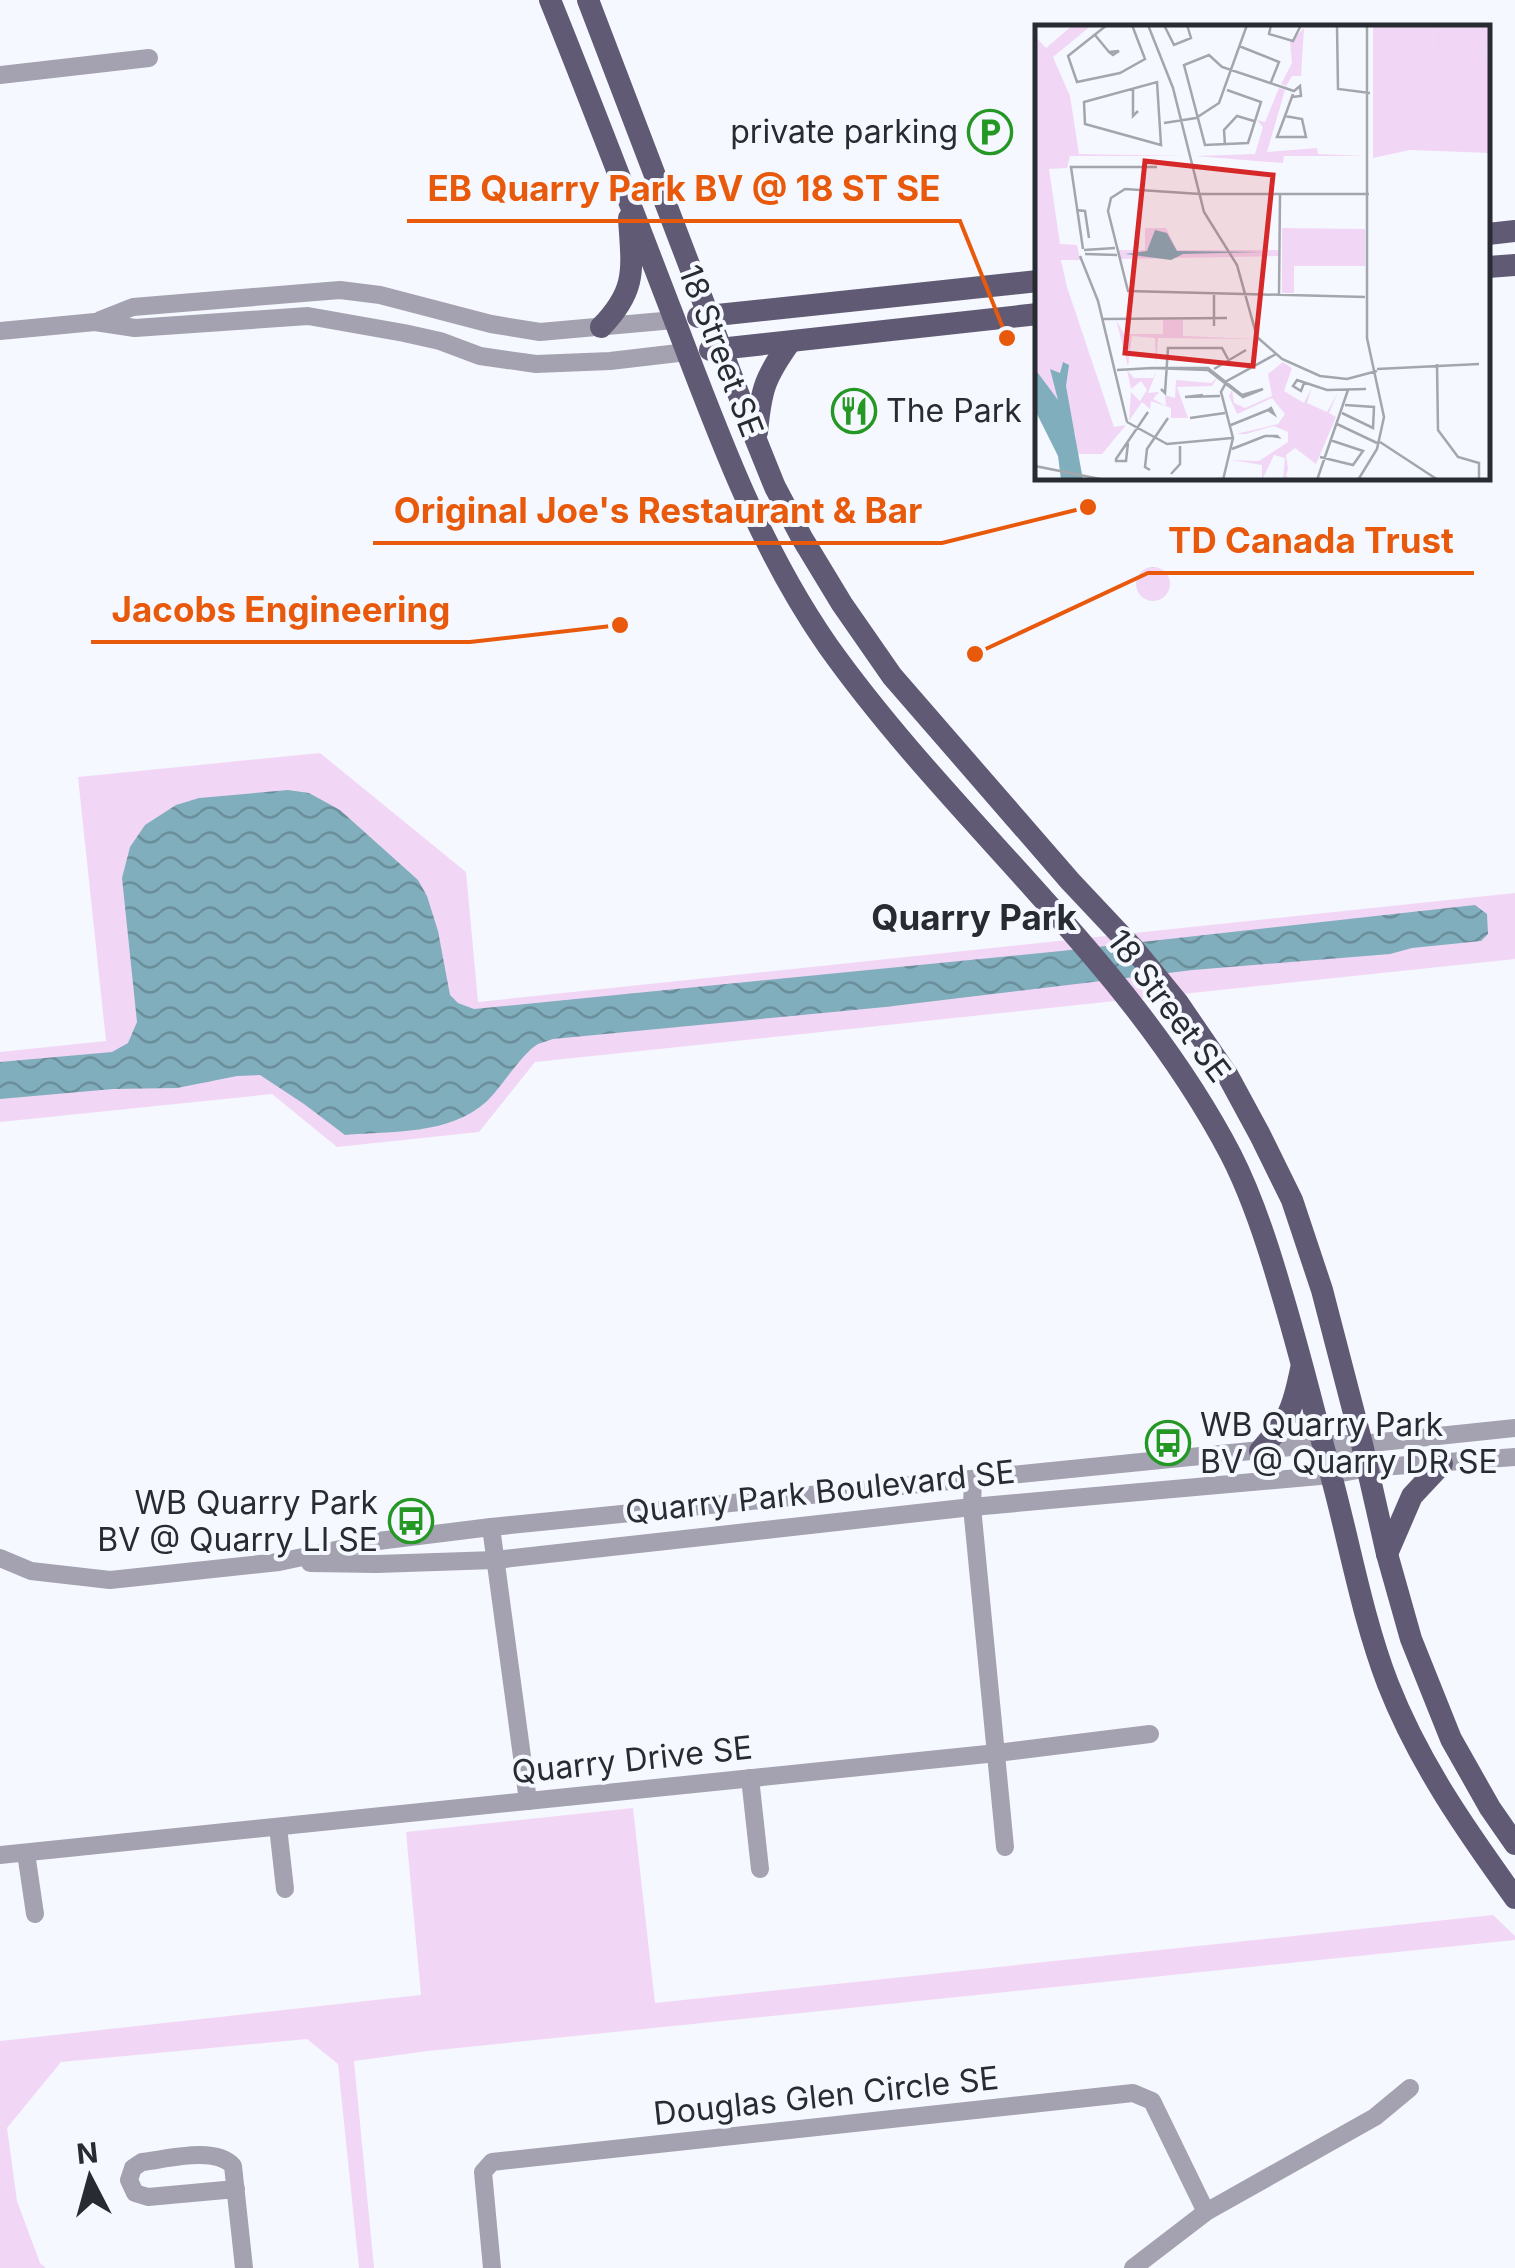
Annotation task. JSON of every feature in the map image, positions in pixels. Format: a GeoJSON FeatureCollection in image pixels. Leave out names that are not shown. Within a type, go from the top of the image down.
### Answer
{"type":"FeatureCollection","features":[{"type":"Feature","properties":{"kind":"main road","name":"18 Street SE"},"geometry":{"type":"LineString","coordinates":[[550,0],[723,449],[754,519],[826,642],[934,779],[1148,1022],[1201,1100],[1234,1160],[1260,1225],[1302,1360],[1347,1547],[1387,1681],[1438,1788],[1515,1898]]}},
{"type":"Feature","properties":{"kind":"main road","name":"18 Street SE"},"geometry":{"type":"LineString","coordinates":[[588,0],[756,440],[802,538],[892,676],[1070,881],[1134,948],[1178,1003],[1228,1076],[1292,1200],[1322,1290],[1411,1640],[1452,1739],[1515,1844]]}},
{"type":"Feature","properties":{"kind":"main road"},"geometry":{"type":"LineString","coordinates":[[600,327],[628,291],[631,258],[627,194]]}},
{"type":"Feature","properties":{"kind":"main road"},"geometry":{"type":"LineString","coordinates":[[1490,234],[1515,232]]}},
{"type":"Feature","properties":{"kind":"main road"},"geometry":{"type":"LineString","coordinates":[[1490,268],[1515,265]]}},
{"type":"Feature","properties":{"kind":"main road"},"geometry":{"type":"LineString","coordinates":[[674,320],[1035,280]]}},
{"type":"Feature","properties":{"kind":"main road"},"geometry":{"type":"LineString","coordinates":[[687,352],[1035,314]]}},
{"type":"Feature","properties":{"kind":"main road"},"geometry":{"type":"LineString","coordinates":[[756,440],[760,394],[770,370],[790,342]]}},
{"type":"Feature","properties":{"kind":"main road"},"geometry":{"type":"LineString","coordinates":[[1260,1451],[1294,1406],[1302,1360]]}},
{"type":"Feature","properties":{"kind":"main road"},"geometry":{"type":"LineString","coordinates":[[1387,1554],[1412,1496],[1442,1464]]}},
{"type":"Feature","properties":{"kind":"street"},"geometry":{"type":"LineString","coordinates":[[0,74],[148,58]]}},
{"type":"Feature","properties":{"kind":"street"},"geometry":{"type":"LineString","coordinates":[[95,322],[133,307],[340,290],[380,295],[490,324],[540,332],[674,320]]}},
{"type":"Feature","properties":{"kind":"street"},"geometry":{"type":"LineString","coordinates":[[0,332],[95,322],[135,328],[308,316],[404,333],[480,356],[536,364],[687,352]]}},
{"type":"Feature","properties":{"kind":"street","name":"Quarry Park Boulevard SE"},"geometry":{"type":"LineString","coordinates":[[0,1558],[31,1572],[110,1580],[279,1562],[378,1541],[491,1527],[1515,1428]]}},
{"type":"Feature","properties":{"kind":"street","name":"Quarry Park Boulevard SE"},"geometry":{"type":"LineString","coordinates":[[279,1562],[495,1560],[972,1507],[1515,1457]]}},
{"type":"Feature","properties":{"kind":"street"},"geometry":{"type":"LineString","coordinates":[[973,1479],[972,1507],[1004,1847]]}},
{"type":"Feature","properties":{"kind":"street"},"geometry":{"type":"LineString","coordinates":[[491,1527],[528,1801]]}},
{"type":"Feature","properties":{"kind":"street","name":"Quarry Drive SE"},"geometry":{"type":"LineString","coordinates":[[0,1855],[1150,1734]]}},
{"type":"Feature","properties":{"kind":"street"},"geometry":{"type":"LineString","coordinates":[[750,1778],[760,1869]]}},
{"type":"Feature","properties":{"kind":"street"},"geometry":{"type":"LineString","coordinates":[[278,1827],[285,1889]]}},
{"type":"Feature","properties":{"kind":"street"},"geometry":{"type":"LineString","coordinates":[[26,1852],[34,1914]]}},
{"type":"Feature","properties":{"kind":"street"},"geometry":{"type":"LineString","coordinates":[[1133,2268],[1206,2212],[1375,2117],[1410,2088]]}},
{"type":"Feature","properties":{"kind":"street","name":"Douglas Glen Circle SE"},"geometry":{"type":"LineString","coordinates":[[492,2268],[483,2172],[492,2162],[1133,2093],[1152,2101],[1206,2212]]}},
{"type":"Feature","properties":{"kind":"street"},"geometry":{"type":"LineString","coordinates":[[236,2189],[148,2197],[134,2193],[129,2180],[132,2168],[142,2162],[214,2154],[226,2158],[233,2166],[236,2189],[244,2268]]}},
{"type":"Feature","properties":{"kind":"green space"},"geometry":{"type":"Polygon","coordinates":[[[1153,567],[1165,572],[1170,584],[1165,596],[1153,601],[1141,596],[1136,584],[1141,572],[1153,567]]]}},
{"type":"Feature","properties":{"kind":"green space"},"geometry":{"type":"Polygon","coordinates":[[[320,753],[466,872],[478,1002],[1515,893],[1515,959],[535,1062],[479,1132],[337,1147],[272,1094],[0,1122],[0,1052],[106,1041],[78,777],[320,753]]]}},
{"type":"Feature","properties":{"kind":"green space"},"geometry":{"type":"Polygon","coordinates":[[[633,1808],[655,2003],[1493,1915],[1515,1940],[354,2061],[374,2268],[359,2268],[338,2064],[307,2039],[61,2062],[7,2128],[17,2201],[40,2263],[46,2268],[0,2268],[0,2041],[421,1995],[406,1832],[633,1808]]]}},
{"type":"Feature","properties":{"kind":"water"},"geometry":{"type":"Polygon","coordinates":[[[288,790],[309,793],[340,810],[418,880],[438,931],[450,995],[474,1009],[1475,905],[1487,914],[1488,934],[1481,941],[1390,954],[1193,970],[885,1007],[553,1039],[532,1049],[492,1096],[471,1113],[438,1126],[401,1132],[345,1135],[260,1075],[177,1088],[0,1099],[0,1062],[112,1052],[128,1043],[137,1022],[122,878],[130,847],[145,825],[176,805],[199,798],[288,790]]]}},
{"type":"Feature","properties":{"kind":"place","name":"private parking"},"geometry":{"type":"Point","coordinates":[990,132]}},
{"type":"Feature","properties":{"kind":"place","name":"EB Quarry Park BV @ 18 ST SE"},"geometry":{"type":"Point","coordinates":[1007,338]}},
{"type":"Feature","properties":{"kind":"place","name":"The Park"},"geometry":{"type":"Point","coordinates":[854,411]}},
{"type":"Feature","properties":{"kind":"place","name":"Original Joe's Restaurant & Bar"},"geometry":{"type":"Point","coordinates":[1088,507]}},
{"type":"Feature","properties":{"kind":"place","name":"Jacobs Engineering"},"geometry":{"type":"Point","coordinates":[620,625]}},
{"type":"Feature","properties":{"kind":"place","name":"TD Canada Trust"},"geometry":{"type":"Point","coordinates":[975,654]}},
{"type":"Feature","properties":{"kind":"place","name":"WB Quarry Park BV @ Quarry DR SE"},"geometry":{"type":"Point","coordinates":[1168,1443]}},
{"type":"Feature","properties":{"kind":"place","name":"WB Quarry Park BV @ Quarry LI SE"},"geometry":{"type":"Point","coordinates":[411,1521]}},
{"type":"Feature","properties":{"kind":"district","name":"Quarry Park"},"geometry":{"type":"Point","coordinates":[974,918]}}]}
